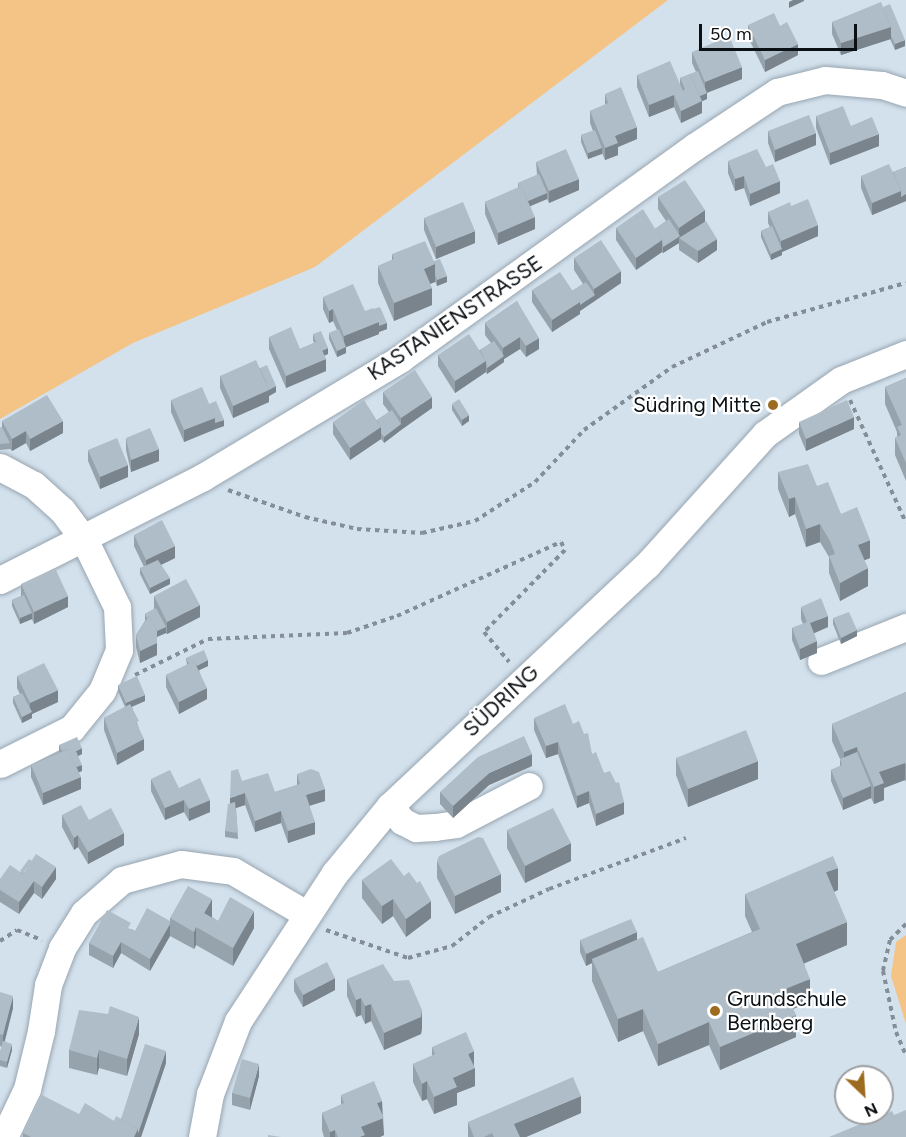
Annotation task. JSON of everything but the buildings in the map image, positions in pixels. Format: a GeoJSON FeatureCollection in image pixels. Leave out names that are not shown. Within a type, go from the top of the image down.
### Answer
{"type":"FeatureCollection","features":[{"type":"Feature","properties":{"kind":"street","name":"KASTANIENSTRASSE"},"geometry":{"type":"LineString","coordinates":[[0,580],[202,477],[400,359],[694,147],[777,92],[825,80],[882,85],[906,93]]}},
{"type":"Feature","properties":{"kind":"street","name":"SÜDRING"},"geometry":{"type":"LineString","coordinates":[[202,1137],[210,1094],[238,1022],[306,914],[390,806],[648,565],[765,434],[841,380],[906,354]]}},
{"type":"Feature","properties":{"kind":"street"},"geometry":{"type":"LineString","coordinates":[[0,467],[34,485],[62,510],[84,539],[117,607],[119,650],[102,691],[72,728],[0,764]]}},
{"type":"Feature","properties":{"kind":"street"},"geometry":{"type":"LineString","coordinates":[[821,661],[906,627]]}},
{"type":"Feature","properties":{"kind":"street"},"geometry":{"type":"LineString","coordinates":[[390,806],[402,821],[416,828],[456,824],[529,786]]}},
{"type":"Feature","properties":{"kind":"street"},"geometry":{"type":"LineString","coordinates":[[4,1137],[27,1089],[41,1031],[48,985],[62,948],[84,913],[122,880],[181,864],[233,871],[306,914]]}},
{"type":"Feature","properties":{"kind":"path"},"geometry":{"type":"LineString","coordinates":[[202,477],[237,494],[304,517],[357,529],[422,533],[475,521],[535,482],[584,430],[672,368],[767,322],[906,284]]}},
{"type":"Feature","properties":{"kind":"path"},"geometry":{"type":"LineString","coordinates":[[841,380],[906,523]]}},
{"type":"Feature","properties":{"kind":"path"},"geometry":{"type":"LineString","coordinates":[[102,691],[208,639],[347,633],[397,616],[561,543],[565,550],[484,632],[524,680]]}},
{"type":"Feature","properties":{"kind":"path"},"geometry":{"type":"LineString","coordinates":[[306,914],[328,932],[408,958],[452,946],[489,917],[549,889],[686,838]]}},
{"type":"Feature","properties":{"kind":"path"},"geometry":{"type":"LineString","coordinates":[[906,924],[890,940],[883,971],[896,1032],[906,1055]]}},
{"type":"Feature","properties":{"kind":"path"},"geometry":{"type":"LineString","coordinates":[[0,941],[17,930],[62,948]]}},
{"type":"Feature","properties":{"kind":"shaded area"},"geometry":{"type":"Polygon","coordinates":[[[0,0],[668,0],[315,267],[133,343],[0,419],[0,0]]]}},
{"type":"Feature","properties":{"kind":"shaded area"},"geometry":{"type":"Polygon","coordinates":[[[906,935],[906,1024],[891,976],[896,942],[906,935]]]}},
{"type":"Feature","properties":{"kind":"place","name":"Südring Mitte"},"geometry":{"type":"Point","coordinates":[773,405]}},
{"type":"Feature","properties":{"kind":"place","name":"Grundschule Bernberg"},"geometry":{"type":"Point","coordinates":[715,1011]}}]}
